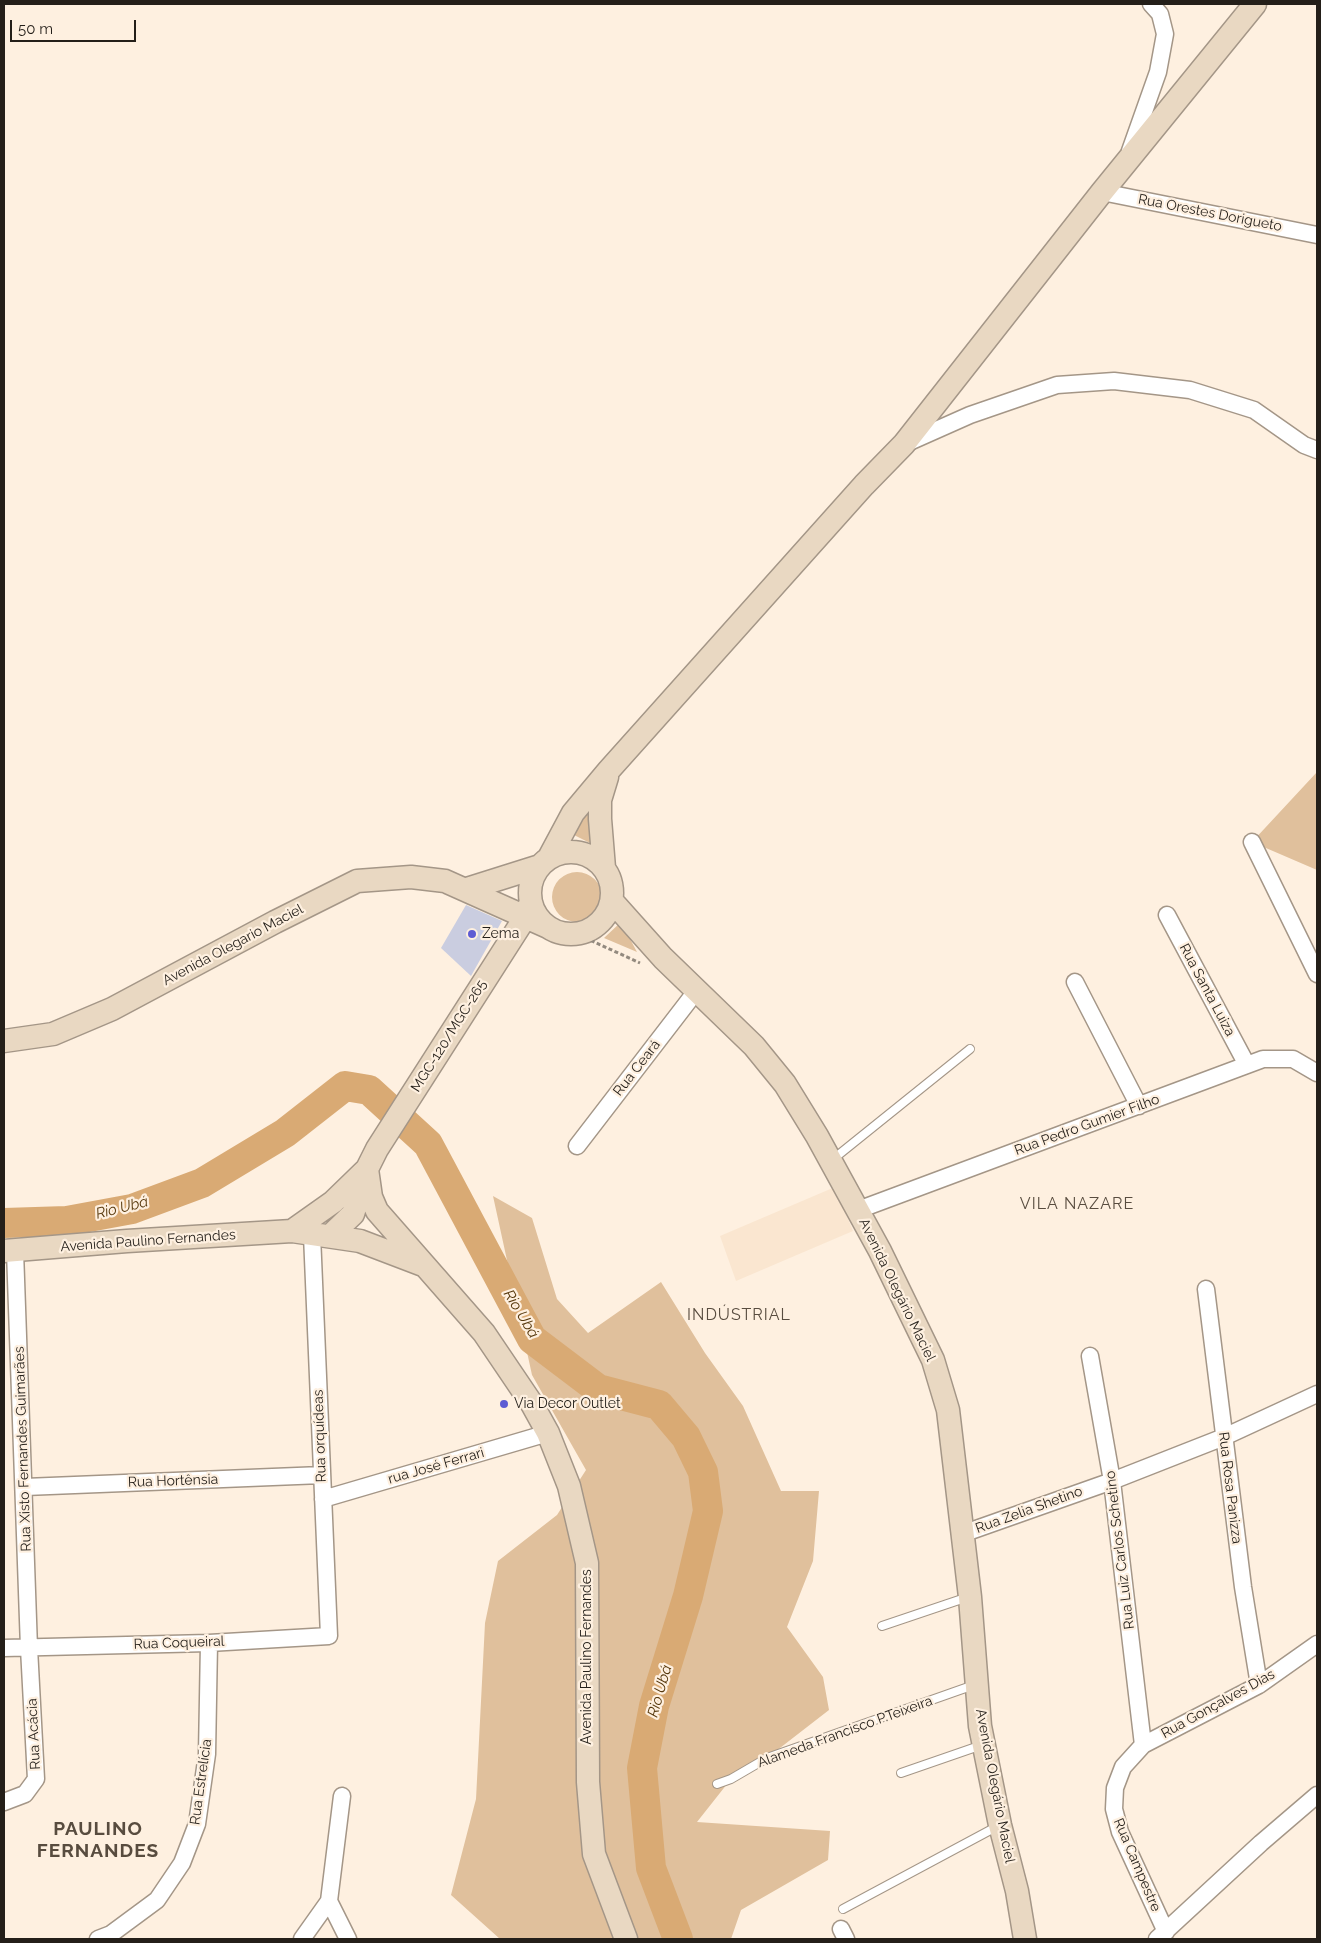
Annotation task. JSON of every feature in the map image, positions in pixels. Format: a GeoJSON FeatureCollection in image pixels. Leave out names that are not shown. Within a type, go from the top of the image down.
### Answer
{"type":"FeatureCollection","features":[{"type":"Feature","properties":{"kind":"main road"},"geometry":{"type":"LineString","coordinates":[[610,770],[600,800],[600,819],[604,868],[613,890],[612,902],[602,922],[579,935],[565,934],[527,918],[531,884],[573,814],[610,770],[864,485],[904,444],[1102,192],[1255,4]]}},
{"type":"Feature","properties":{"kind":"main road"},"geometry":{"type":"LineString","coordinates":[[467,889],[570,851],[583,853],[595,859],[604,868]]}},
{"type":"Feature","properties":{"kind":"main road","name":"Avenida Olegario Maciel"},"geometry":{"type":"LineString","coordinates":[[4,1040],[53,1034],[112,1009],[275,922],[357,881],[411,876],[445,880],[527,918]]}},
{"type":"Feature","properties":{"kind":"main road","name":"Avenida Olegário Maciel"},"geometry":{"type":"LineString","coordinates":[[612,902],[662,958],[754,1046],[785,1084],[858,1210],[933,1360],[948,1410],[970,1597],[976,1684],[984,1744],[1000,1825],[1017,1891],[1025,1939]]}},
{"type":"Feature","properties":{"kind":"main road","name":"MGC-120/MGC-265"},"geometry":{"type":"LineString","coordinates":[[367,1169],[377,1149],[527,918]]}},
{"type":"Feature","properties":{"kind":"main road"},"geometry":{"type":"LineString","coordinates":[[311,1234],[332,1202],[367,1169]]}},
{"type":"Feature","properties":{"kind":"main road"},"geometry":{"type":"LineString","coordinates":[[311,1234],[353,1214],[367,1169]]}},
{"type":"Feature","properties":{"kind":"main road","name":"Avenida Paulino Fernandes"},"geometry":{"type":"LineString","coordinates":[[367,1169],[371,1197],[377,1211],[484,1333],[532,1404],[548,1433],[569,1486],[587,1563],[588,1782],[594,1854],[626,1939]]}},
{"type":"Feature","properties":{"kind":"main road","name":"Avenida Paulino Fernandes"},"geometry":{"type":"LineString","coordinates":[[9,1251],[127,1240],[311,1234],[360,1241],[426,1266]]}},
{"type":"Feature","properties":{"kind":"street"},"geometry":{"type":"LineString","coordinates":[[1126,162],[1158,72],[1165,34],[1160,14],[1151,4]]}},
{"type":"Feature","properties":{"kind":"street","name":"Rua Orestes Dorigueto"},"geometry":{"type":"LineString","coordinates":[[1102,192],[1317,235]]}},
{"type":"Feature","properties":{"kind":"street"},"geometry":{"type":"LineString","coordinates":[[904,444],[970,415],[1057,385],[1114,381],[1190,390],[1254,410],[1304,446],[1317,450]]}},
{"type":"Feature","properties":{"kind":"street"},"geometry":{"type":"LineString","coordinates":[[1252,842],[1317,974]]}},
{"type":"Feature","properties":{"kind":"street","name":"Rua Santa Luiza"},"geometry":{"type":"LineString","coordinates":[[1168,915],[1247,1065]]}},
{"type":"Feature","properties":{"kind":"street"},"geometry":{"type":"LineString","coordinates":[[1075,982],[1139,1106]]}},
{"type":"Feature","properties":{"kind":"street","name":"Rua Ceará"},"geometry":{"type":"LineString","coordinates":[[577,1146],[697,990]]}},
{"type":"Feature","properties":{"kind":"street","name":"Rua Pedro Gumier Filho"},"geometry":{"type":"LineString","coordinates":[[858,1210],[1263,1059],[1293,1059],[1317,1072]]}},
{"type":"Feature","properties":{"kind":"street","name":"Rua orquídeas"},"geometry":{"type":"LineString","coordinates":[[311,1234],[329,1636]]}},
{"type":"Feature","properties":{"kind":"street","name":"Rua Xisto Fernandes Guimarães"},"geometry":{"type":"LineString","coordinates":[[9,1251],[25,1487],[29,1648]]}},
{"type":"Feature","properties":{"kind":"street","name":"Rua Rosa Panizza"},"geometry":{"type":"LineString","coordinates":[[1206,1289],[1243,1587],[1259,1685]]}},
{"type":"Feature","properties":{"kind":"street","name":"Rua Luiz Carlos Schetino"},"geometry":{"type":"LineString","coordinates":[[1090,1356],[1112,1481],[1143,1745]]}},
{"type":"Feature","properties":{"kind":"street","name":"Rua Zelia Shetino"},"geometry":{"type":"LineString","coordinates":[[962,1534],[1112,1481],[1224,1437],[1317,1394]]}},
{"type":"Feature","properties":{"kind":"street","name":"rua José Ferrari"},"geometry":{"type":"LineString","coordinates":[[323,1498],[548,1433]]}},
{"type":"Feature","properties":{"kind":"street","name":"Rua Hortênsia"},"geometry":{"type":"LineString","coordinates":[[25,1487],[322,1475]]}},
{"type":"Feature","properties":{"kind":"street","name":"Rua Coqueiral"},"geometry":{"type":"LineString","coordinates":[[4,1648],[209,1643],[329,1636]]}},
{"type":"Feature","properties":{"kind":"street","name":"Rua Estrelícia"},"geometry":{"type":"LineString","coordinates":[[98,1939],[111,1934],[157,1900],[182,1863],[194,1832],[207,1754],[209,1643]]}},
{"type":"Feature","properties":{"kind":"street","name":"Rua Gonçalves Dias"},"geometry":{"type":"LineString","coordinates":[[1143,1745],[1259,1685],[1317,1644]]}},
{"type":"Feature","properties":{"kind":"street","name":"Rua Acácia"},"geometry":{"type":"LineString","coordinates":[[4,1802],[25,1794],[36,1779],[29,1648]]}},
{"type":"Feature","properties":{"kind":"street","name":"Rua Campestre"},"geometry":{"type":"LineString","coordinates":[[1143,1745],[1123,1768],[1115,1788],[1114,1809],[1120,1832],[1162,1936]]}},
{"type":"Feature","properties":{"kind":"street"},"geometry":{"type":"LineString","coordinates":[[302,1939],[329,1901],[342,1796]]}},
{"type":"Feature","properties":{"kind":"street"},"geometry":{"type":"LineString","coordinates":[[1162,1936],[1261,1843],[1317,1796]]}},
{"type":"Feature","properties":{"kind":"street"},"geometry":{"type":"LineString","coordinates":[[329,1901],[348,1939]]}},
{"type":"Feature","properties":{"kind":"lane"},"geometry":{"type":"LineString","coordinates":[[831,1161],[970,1049]]}},
{"type":"Feature","properties":{"kind":"lane"},"geometry":{"type":"LineString","coordinates":[[882,1626],[970,1597]]}},
{"type":"Feature","properties":{"kind":"lane","name":"Alameda Francisco P.Teixeira"},"geometry":{"type":"LineString","coordinates":[[717,1784],[730,1779],[767,1758],[976,1684]]}},
{"type":"Feature","properties":{"kind":"lane"},"geometry":{"type":"LineString","coordinates":[[901,1773],[984,1744]]}},
{"type":"Feature","properties":{"kind":"lane"},"geometry":{"type":"LineString","coordinates":[[843,1909],[1000,1825]]}},
{"type":"Feature","properties":{"kind":"path"},"geometry":{"type":"LineString","coordinates":[[579,935],[643,964]]}},
{"type":"Feature","properties":{"kind":"shaded area"},"geometry":{"type":"Polygon","coordinates":[[[1317,772],[1317,870],[1252,842],[1317,772]]]}},
{"type":"Feature","properties":{"kind":"shaded area"},"geometry":{"type":"Polygon","coordinates":[[[589,804],[588,823],[592,844],[572,834],[589,804]]]}},
{"type":"Feature","properties":{"kind":"shaded area"},"geometry":{"type":"Polygon","coordinates":[[[577,872],[587,874],[595,879],[600,887],[602,897],[600,907],[595,915],[587,920],[577,922],[567,920],[559,915],[554,907],[552,897],[554,887],[559,879],[567,874],[577,872]]]}},
{"type":"Feature","properties":{"kind":"shaded area"},"geometry":{"type":"Polygon","coordinates":[[[621,922],[637,952],[604,938],[621,922]]]}},
{"type":"Feature","properties":{"kind":"shaded area"},"geometry":{"type":"Polygon","coordinates":[[[835,1187],[853,1231],[736,1281],[720,1236],[835,1187]]]}},
{"type":"Feature","properties":{"kind":"shaded area"},"geometry":{"type":"Polygon","coordinates":[[[493,1196],[532,1218],[557,1299],[588,1333],[661,1282],[705,1353],[743,1406],[781,1491],[819,1491],[813,1561],[787,1627],[823,1677],[829,1710],[767,1758],[731,1779],[697,1822],[830,1831],[828,1860],[741,1910],[731,1939],[500,1939],[451,1895],[476,1799],[485,1623],[498,1561],[557,1515],[586,1470],[532,1375],[493,1196]]]}},
{"type":"Feature","properties":{"kind":"building","name":"Zema"},"geometry":{"type":"Polygon","coordinates":[[[466,905],[502,921],[471,976],[441,948],[466,905]]]}},
{"type":"Feature","properties":{"kind":"waterway","name":"Rio Ubá"},"geometry":{"type":"LineString","coordinates":[[4,1223],[67,1221],[132,1209],[202,1183],[285,1133],[345,1086],[369,1090],[428,1144],[532,1339],[598,1389],[659,1405],[686,1437],[703,1472],[708,1511],[688,1596],[654,1706],[642,1768],[651,1868],[678,1939]]}},
{"type":"Feature","properties":{"kind":"place","name":"Zema"},"geometry":{"type":"Point","coordinates":[472,934]}},
{"type":"Feature","properties":{"kind":"place","name":"Via Decor Outlet"},"geometry":{"type":"Point","coordinates":[504,1404]}},
{"type":"Feature","properties":{"kind":"district","name":"VILA NAZARE"},"geometry":{"type":"Point","coordinates":[1077,1204]}},
{"type":"Feature","properties":{"kind":"district","name":"INDÚSTRIAL"},"geometry":{"type":"Point","coordinates":[739,1315]}},
{"type":"Feature","properties":{"kind":"district","name":"PAULINO FERNANDES"},"geometry":{"type":"Point","coordinates":[98,1840]}}]}
